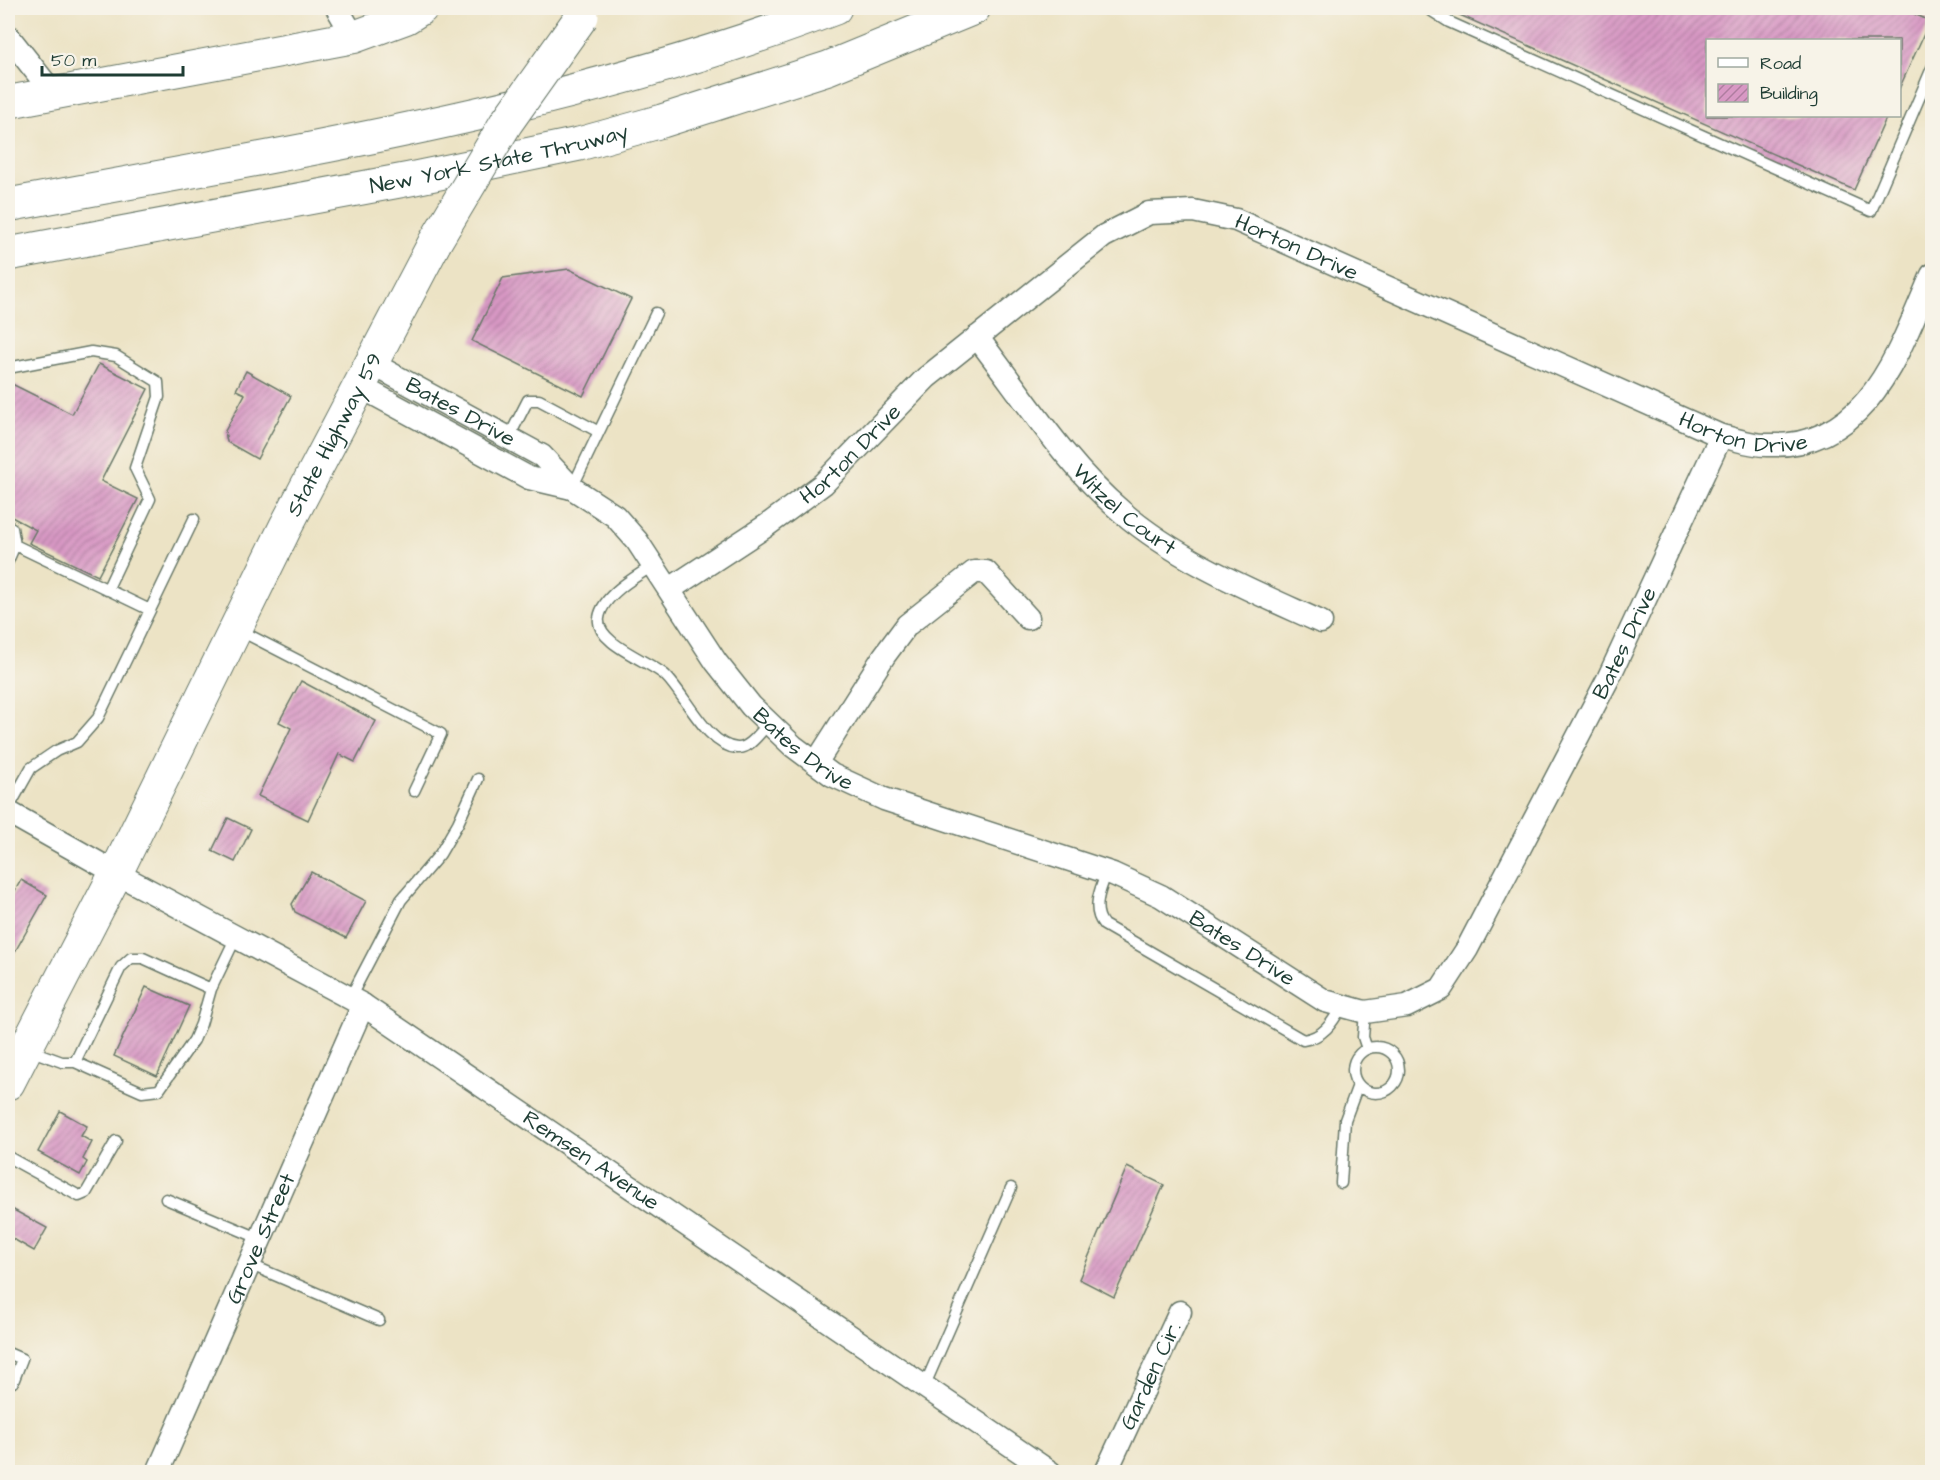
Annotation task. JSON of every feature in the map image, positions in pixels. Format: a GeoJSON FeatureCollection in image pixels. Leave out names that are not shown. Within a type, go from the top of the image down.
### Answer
{"type":"FeatureCollection","features":[{"type":"Feature","properties":{"kind":"main road"},"geometry":{"type":"LineString","coordinates":[[8,205],[313,148],[484,112],[647,70],[729,45],[835,8]]}},
{"type":"Feature","properties":{"kind":"main road","name":"New York State Thruway"},"geometry":{"type":"LineString","coordinates":[[8,254],[410,179],[579,144],[662,121],[817,71],[974,8]]}},
{"type":"Feature","properties":{"kind":"main road","name":"State Highway 59"},"geometry":{"type":"LineString","coordinates":[[8,1083],[116,873],[236,629],[435,242],[506,123],[585,12]]}},
{"type":"Feature","properties":{"kind":"street"},"geometry":{"type":"LineString","coordinates":[[337,8],[354,37]]}},
{"type":"Feature","properties":{"kind":"street"},"geometry":{"type":"LineString","coordinates":[[8,102],[354,37],[406,18],[422,8]]}},
{"type":"Feature","properties":{"kind":"street"},"geometry":{"type":"LineString","coordinates":[[8,36],[53,93]]}},
{"type":"Feature","properties":{"kind":"street","name":"Horton Drive"},"geometry":{"type":"LineString","coordinates":[[670,589],[766,526],[823,484],[926,378],[1104,236],[1149,213],[1192,211],[1236,220],[1721,436],[1765,445],[1807,442],[1852,419],[1886,378],[1932,275]]}},
{"type":"Feature","properties":{"kind":"street","name":"Witzel Court"},"geometry":{"type":"LineString","coordinates":[[977,337],[1077,466],[1122,512],[1171,546],[1232,581],[1321,622]]}},
{"type":"Feature","properties":{"kind":"street","name":"Bates Drive"},"geometry":{"type":"LineString","coordinates":[[365,375],[508,437],[542,456],[572,488],[615,516],[654,565],[716,662],[751,706],[832,775],[884,798],[1107,872],[1161,896],[1324,1001],[1365,1012],[1407,1006],[1441,989],[1467,949],[1608,679],[1721,436]]}},
{"type":"Feature","properties":{"kind":"street","name":"Bates Drive"},"geometry":{"type":"LineString","coordinates":[[365,375],[529,478],[572,488]]}},
{"type":"Feature","properties":{"kind":"street"},"geometry":{"type":"LineString","coordinates":[[816,763],[907,624],[974,572],[986,572],[1028,618]]}},
{"type":"Feature","properties":{"kind":"street","name":"Remsen Avenue"},"geometry":{"type":"LineString","coordinates":[[8,810],[116,873],[357,1001],[1050,1473]]}},
{"type":"Feature","properties":{"kind":"street","name":"Grove Street"},"geometry":{"type":"LineString","coordinates":[[158,1473],[261,1239],[357,1001]]}},
{"type":"Feature","properties":{"kind":"street","name":"Garden Cir."},"geometry":{"type":"LineString","coordinates":[[1106,1473],[1180,1312]]}},
{"type":"Feature","properties":{"kind":"lane"},"geometry":{"type":"LineString","coordinates":[[1427,8],[1449,22],[1871,211],[1932,68]]}},
{"type":"Feature","properties":{"kind":"lane"},"geometry":{"type":"LineString","coordinates":[[572,488],[656,313]]}},
{"type":"Feature","properties":{"kind":"lane"},"geometry":{"type":"LineString","coordinates":[[8,368],[91,352],[116,356],[158,381],[159,397],[135,468],[150,498],[107,590]]}},
{"type":"Feature","properties":{"kind":"lane"},"geometry":{"type":"LineString","coordinates":[[508,437],[528,400],[538,400],[599,432]]}},
{"type":"Feature","properties":{"kind":"lane"},"geometry":{"type":"LineString","coordinates":[[8,810],[31,768],[56,751],[77,742],[98,718],[194,519]]}},
{"type":"Feature","properties":{"kind":"lane"},"geometry":{"type":"LineString","coordinates":[[8,526],[12,528],[15,545],[8,561]]}},
{"type":"Feature","properties":{"kind":"lane"},"geometry":{"type":"LineString","coordinates":[[15,545],[150,610]]}},
{"type":"Feature","properties":{"kind":"lane"},"geometry":{"type":"LineString","coordinates":[[654,565],[622,585],[599,617],[600,629],[607,638],[664,675],[709,732],[725,744],[738,748],[748,745],[769,723]]}},
{"type":"Feature","properties":{"kind":"lane"},"geometry":{"type":"LineString","coordinates":[[236,629],[441,734],[414,791]]}},
{"type":"Feature","properties":{"kind":"lane"},"geometry":{"type":"LineString","coordinates":[[357,1001],[401,900],[440,854],[458,823],[478,779]]}},
{"type":"Feature","properties":{"kind":"lane"},"geometry":{"type":"LineString","coordinates":[[1107,872],[1099,891],[1098,906],[1098,918],[1104,925],[1303,1040],[1319,1036],[1331,1024],[1342,1006]]}},
{"type":"Feature","properties":{"kind":"lane"},"geometry":{"type":"LineString","coordinates":[[26,1049],[62,1062],[75,1062],[142,1092],[159,1090],[194,1040],[211,989],[236,937]]}},
{"type":"Feature","properties":{"kind":"lane"},"geometry":{"type":"LineString","coordinates":[[75,1062],[121,967],[131,958],[143,958],[211,989]]}},
{"type":"Feature","properties":{"kind":"lane"},"geometry":{"type":"LineString","coordinates":[[1365,1012],[1363,1037],[1367,1049]]}},
{"type":"Feature","properties":{"kind":"lane"},"geometry":{"type":"LineString","coordinates":[[1383,1048],[1389,1052],[1398,1064],[1398,1072],[1392,1086],[1386,1090],[1371,1092],[1358,1085],[1354,1079],[1354,1065],[1361,1052],[1367,1049],[1383,1048]]}},
{"type":"Feature","properties":{"kind":"lane"},"geometry":{"type":"LineString","coordinates":[[1341,1183],[1345,1120],[1358,1085]]}},
{"type":"Feature","properties":{"kind":"lane"},"geometry":{"type":"LineString","coordinates":[[8,1157],[79,1196],[86,1193],[116,1141]]}},
{"type":"Feature","properties":{"kind":"lane"},"geometry":{"type":"LineString","coordinates":[[924,1387],[1011,1188]]}},
{"type":"Feature","properties":{"kind":"lane"},"geometry":{"type":"LineString","coordinates":[[166,1199],[261,1239]]}},
{"type":"Feature","properties":{"kind":"lane"},"geometry":{"type":"LineString","coordinates":[[249,1264],[379,1320]]}},
{"type":"Feature","properties":{"kind":"lane"},"geometry":{"type":"LineString","coordinates":[[8,1353],[22,1359],[13,1382]]}},
{"type":"Feature","properties":{"kind":"building"},"geometry":{"type":"Polygon","coordinates":[[[1444,8],[1901,8],[1930,21],[1901,85],[1901,39],[1706,39],[1706,117],[1887,117],[1854,190],[1444,8]]]}},
{"type":"Feature","properties":{"kind":"building"},"geometry":{"type":"Polygon","coordinates":[[[569,269],[631,299],[583,396],[472,341],[503,278],[569,269]]]}},
{"type":"Feature","properties":{"kind":"building"},"geometry":{"type":"Polygon","coordinates":[[[99,364],[148,389],[101,481],[138,499],[98,576],[29,543],[36,530],[8,515],[8,382],[72,414],[99,364]]]}},
{"type":"Feature","properties":{"kind":"building"},"geometry":{"type":"Polygon","coordinates":[[[246,371],[291,396],[257,459],[227,442],[225,431],[245,394],[236,390],[246,371]]]}},
{"type":"Feature","properties":{"kind":"building"},"geometry":{"type":"Polygon","coordinates":[[[301,681],[376,721],[355,762],[339,754],[308,820],[258,796],[291,728],[279,722],[301,681]]]}},
{"type":"Feature","properties":{"kind":"building"},"geometry":{"type":"Polygon","coordinates":[[[228,818],[251,829],[235,862],[212,851],[228,818]]]}},
{"type":"Feature","properties":{"kind":"building"},"geometry":{"type":"Polygon","coordinates":[[[311,872],[366,901],[346,938],[295,912],[292,904],[311,872]]]}},
{"type":"Feature","properties":{"kind":"building"},"geometry":{"type":"Polygon","coordinates":[[[21,880],[47,895],[8,964],[8,903],[21,880]]]}},
{"type":"Feature","properties":{"kind":"building"},"geometry":{"type":"Polygon","coordinates":[[[146,987],[189,1006],[157,1076],[114,1056],[146,987]]]}},
{"type":"Feature","properties":{"kind":"building"},"geometry":{"type":"Polygon","coordinates":[[[60,1111],[87,1126],[81,1136],[92,1142],[83,1159],[87,1162],[80,1175],[38,1152],[60,1111]]]}},
{"type":"Feature","properties":{"kind":"building"},"geometry":{"type":"Polygon","coordinates":[[[1127,1167],[1164,1185],[1114,1297],[1079,1279],[1127,1167]]]}},
{"type":"Feature","properties":{"kind":"building"},"geometry":{"type":"Polygon","coordinates":[[[8,1207],[47,1228],[34,1251],[8,1236],[8,1207]]]}}]}
